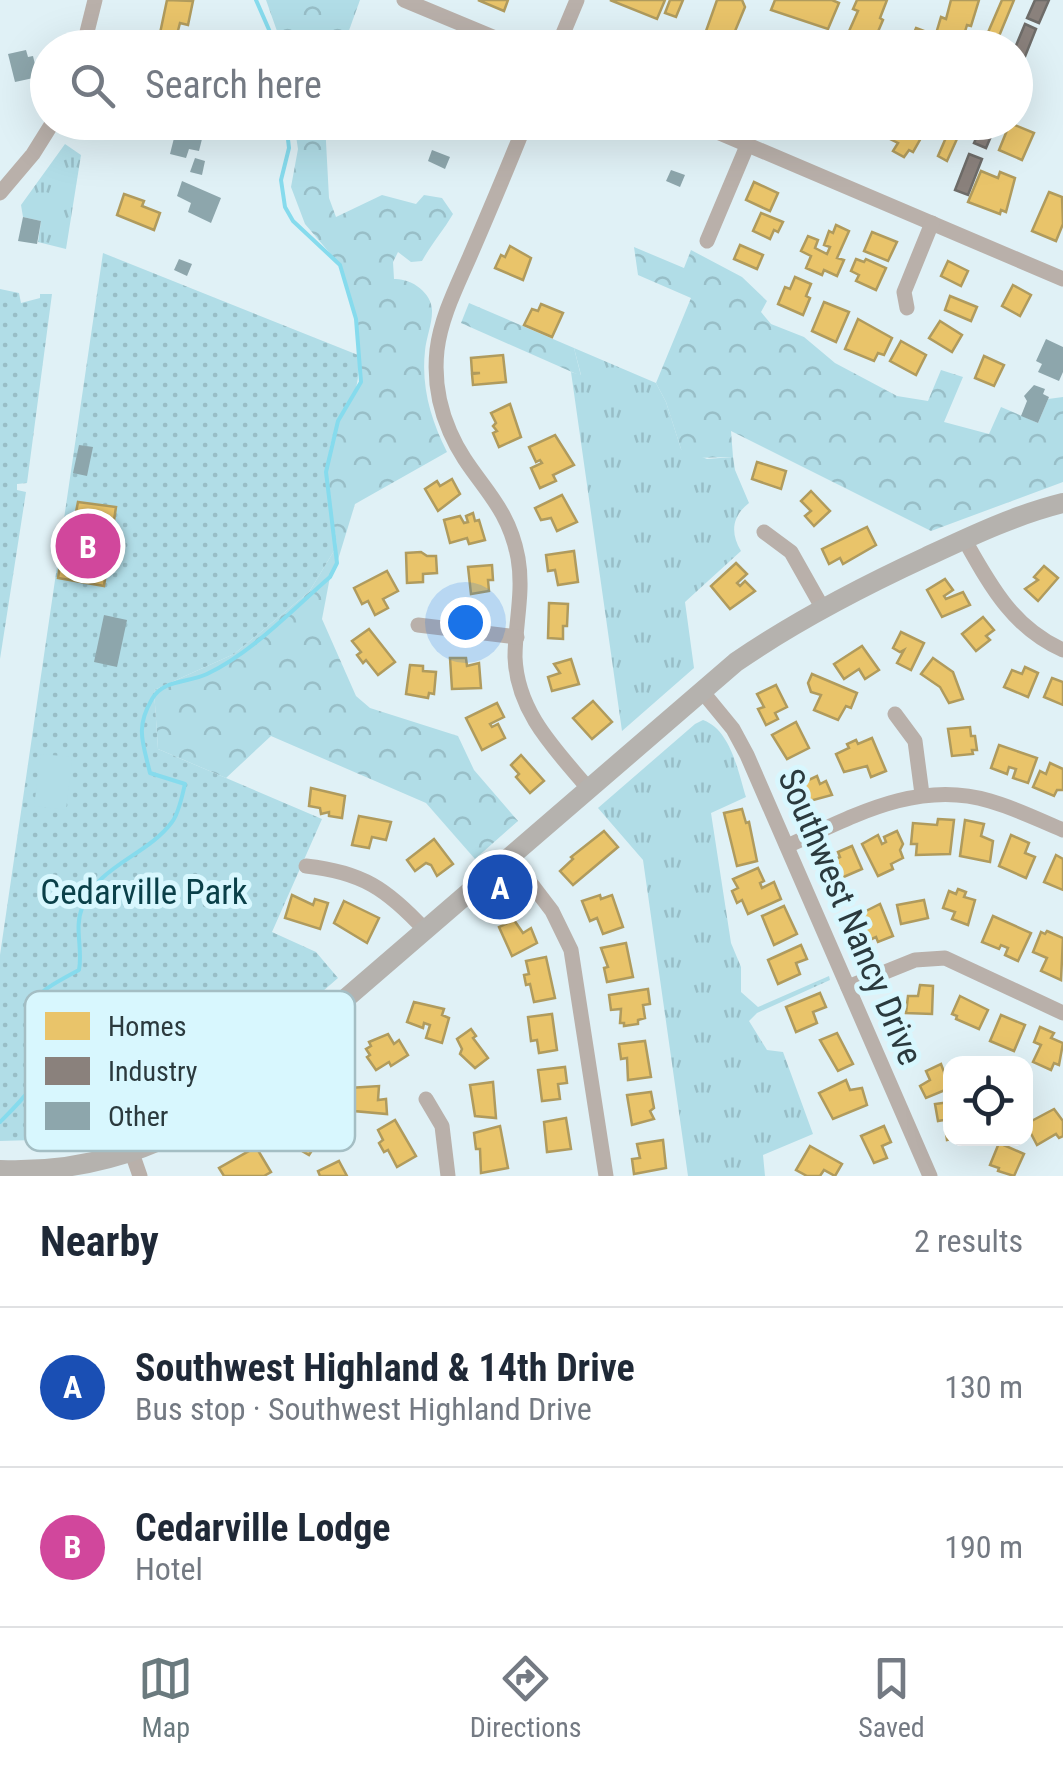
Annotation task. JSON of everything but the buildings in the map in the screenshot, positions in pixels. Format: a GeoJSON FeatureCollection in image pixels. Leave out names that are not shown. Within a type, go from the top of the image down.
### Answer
{"type":"FeatureCollection","features":[{"type":"Feature","properties":{"kind":"main road"},"geometry":{"type":"LineString","coordinates":[[355,991],[701,690],[775,635],[822,607],[964,539],[1032,511],[1063,503]]}},
{"type":"Feature","properties":{"kind":"main road"},"geometry":{"type":"LineString","coordinates":[[0,1170],[56,1168],[136,1151]]}},
{"type":"Feature","properties":{"kind":"street"},"geometry":{"type":"LineString","coordinates":[[88,30],[96,0]]}},
{"type":"Feature","properties":{"kind":"street"},"geometry":{"type":"LineString","coordinates":[[404,0],[476,30]]}},
{"type":"Feature","properties":{"kind":"street"},"geometry":{"type":"LineString","coordinates":[[564,30],[577,0]]}},
{"type":"Feature","properties":{"kind":"street"},"geometry":{"type":"LineString","coordinates":[[0,193],[42,140]]}},
{"type":"Feature","properties":{"kind":"street"},"geometry":{"type":"LineString","coordinates":[[518,140],[449,306],[436,366],[441,405],[452,436],[493,494],[514,540],[520,574],[517,671],[527,707],[546,740],[588,788]]}},
{"type":"Feature","properties":{"kind":"street"},"geometry":{"type":"LineString","coordinates":[[734,140],[1063,279]]}},
{"type":"Feature","properties":{"kind":"street"},"geometry":{"type":"LineString","coordinates":[[708,241],[748,146]]}},
{"type":"Feature","properties":{"kind":"street"},"geometry":{"type":"LineString","coordinates":[[907,308],[904,292],[932,224]]}},
{"type":"Feature","properties":{"kind":"street"},"geometry":{"type":"LineString","coordinates":[[764,532],[791,552],[822,607]]}},
{"type":"Feature","properties":{"kind":"street"},"geometry":{"type":"LineString","coordinates":[[964,539],[998,599],[1012,615],[1063,650]]}},
{"type":"Feature","properties":{"kind":"street"},"geometry":{"type":"LineString","coordinates":[[418,626],[517,637]]}},
{"type":"Feature","properties":{"kind":"street","name":"Southwest Nancy Drive"},"geometry":{"type":"LineString","coordinates":[[701,690],[740,741],[930,1176]]}},
{"type":"Feature","properties":{"kind":"street"},"geometry":{"type":"LineString","coordinates":[[895,714],[915,740],[922,794]]}},
{"type":"Feature","properties":{"kind":"street"},"geometry":{"type":"LineString","coordinates":[[787,846],[879,806],[922,794],[944,793],[987,800],[1063,830]]}},
{"type":"Feature","properties":{"kind":"street"},"geometry":{"type":"LineString","coordinates":[[510,856],[552,910],[571,950],[606,1176]]}},
{"type":"Feature","properties":{"kind":"street"},"geometry":{"type":"LineString","coordinates":[[306,866],[334,869],[366,880],[396,900],[425,930]]}},
{"type":"Feature","properties":{"kind":"street"},"geometry":{"type":"LineString","coordinates":[[848,987],[915,960],[945,958],[1063,1012]]}},
{"type":"Feature","properties":{"kind":"street"},"geometry":{"type":"LineString","coordinates":[[426,1099],[442,1126],[448,1176]]}},
{"type":"Feature","properties":{"kind":"street"},"geometry":{"type":"LineString","coordinates":[[132,1153],[140,1176]]}},
{"type":"Feature","properties":{"kind":"green space"},"geometry":{"type":"Polygon","coordinates":[[[266,0],[360,0],[349,30],[277,30],[266,0]]]}},
{"type":"Feature","properties":{"kind":"green space"},"geometry":{"type":"Polygon","coordinates":[[[297,140],[326,140],[329,198],[336,217],[382,195],[416,204],[424,195],[442,198],[453,214],[422,261],[411,262],[398,252],[393,262],[394,279],[420,288],[431,305],[424,377],[432,415],[447,452],[355,504],[330,577],[322,619],[356,696],[370,708],[458,736],[474,770],[518,821],[475,859],[426,803],[271,736],[226,778],[158,749],[154,690],[234,654],[309,592],[337,546],[326,472],[338,421],[361,382],[356,319],[340,265],[305,224],[291,187],[297,140]]]}},
{"type":"Feature","properties":{"kind":"green space"},"geometry":{"type":"Polygon","coordinates":[[[65,144],[81,155],[66,249],[38,242],[41,221],[23,217],[21,205],[65,144]]]}},
{"type":"Feature","properties":{"kind":"green space"},"geometry":{"type":"Polygon","coordinates":[[[634,247],[684,268],[691,250],[742,277],[767,301],[761,312],[771,324],[804,337],[835,363],[897,396],[928,401],[941,370],[963,377],[944,422],[989,434],[1001,407],[1038,423],[1048,399],[1063,397],[1063,482],[931,531],[731,431],[733,457],[692,458],[681,449],[656,383],[691,298],[638,275],[634,247]]]}},
{"type":"Feature","properties":{"kind":"green space","name":"Cedarville Park"},"geometry":{"type":"Polygon","coordinates":[[[103,253],[358,355],[357,383],[335,429],[328,456],[337,546],[309,592],[234,654],[154,690],[158,749],[322,819],[272,932],[316,952],[338,978],[323,991],[25,991],[25,1140],[0,1141],[0,955],[103,253]]]}},
{"type":"Feature","properties":{"kind":"green space"},"geometry":{"type":"Polygon","coordinates":[[[0,289],[19,293],[21,303],[40,298],[40,294],[52,294],[27,483],[17,484],[17,490],[26,492],[0,659],[0,289]]]}},
{"type":"Feature","properties":{"kind":"green space"},"geometry":{"type":"Polygon","coordinates":[[[469,303],[574,348],[581,376],[461,323],[469,303]]]}},
{"type":"Feature","properties":{"kind":"green space"},"geometry":{"type":"Polygon","coordinates":[[[574,348],[656,383],[681,449],[707,459],[733,457],[749,503],[734,525],[741,551],[685,602],[694,668],[622,731],[571,372],[581,375],[574,348]]]}},
{"type":"Feature","properties":{"kind":"green space"},"geometry":{"type":"Polygon","coordinates":[[[703,720],[713,725],[727,742],[746,797],[711,813],[731,943],[741,967],[741,992],[758,1007],[829,976],[830,980],[757,1013],[749,1021],[767,1050],[783,1052],[813,1134],[763,1155],[765,1176],[688,1176],[643,860],[598,808],[703,720]]]}},
{"type":"Feature","properties":{"kind":"green space"},"geometry":{"type":"Polygon","coordinates":[[[41,754],[72,757],[66,810],[34,806],[41,754]]]}},
{"type":"Feature","properties":{"kind":"waterway"},"geometry":{"type":"LineString","coordinates":[[256,0],[269,30]]}},
{"type":"Feature","properties":{"kind":"waterway"},"geometry":{"type":"LineString","coordinates":[[44,991],[79,970],[79,923],[89,894],[110,871],[162,834],[178,809],[185,784],[150,773],[145,753],[142,727],[152,699],[163,688],[207,674],[240,654],[330,577],[337,563],[326,472],[338,421],[361,382],[356,319],[340,265],[293,221],[285,207],[281,180],[288,140]]}},
{"type":"Feature","properties":{"kind":"waterway"},"geometry":{"type":"LineString","coordinates":[[0,1122],[25,1096]]}},
{"type":"Feature","properties":{"kind":"place","name":"Cedarville Lodge"},"geometry":{"type":"Point","coordinates":[88,546]}},
{"type":"Feature","properties":{"kind":"place","name":"Southwest Highland & 14th Drive"},"geometry":{"type":"Point","coordinates":[500,887]}}]}
